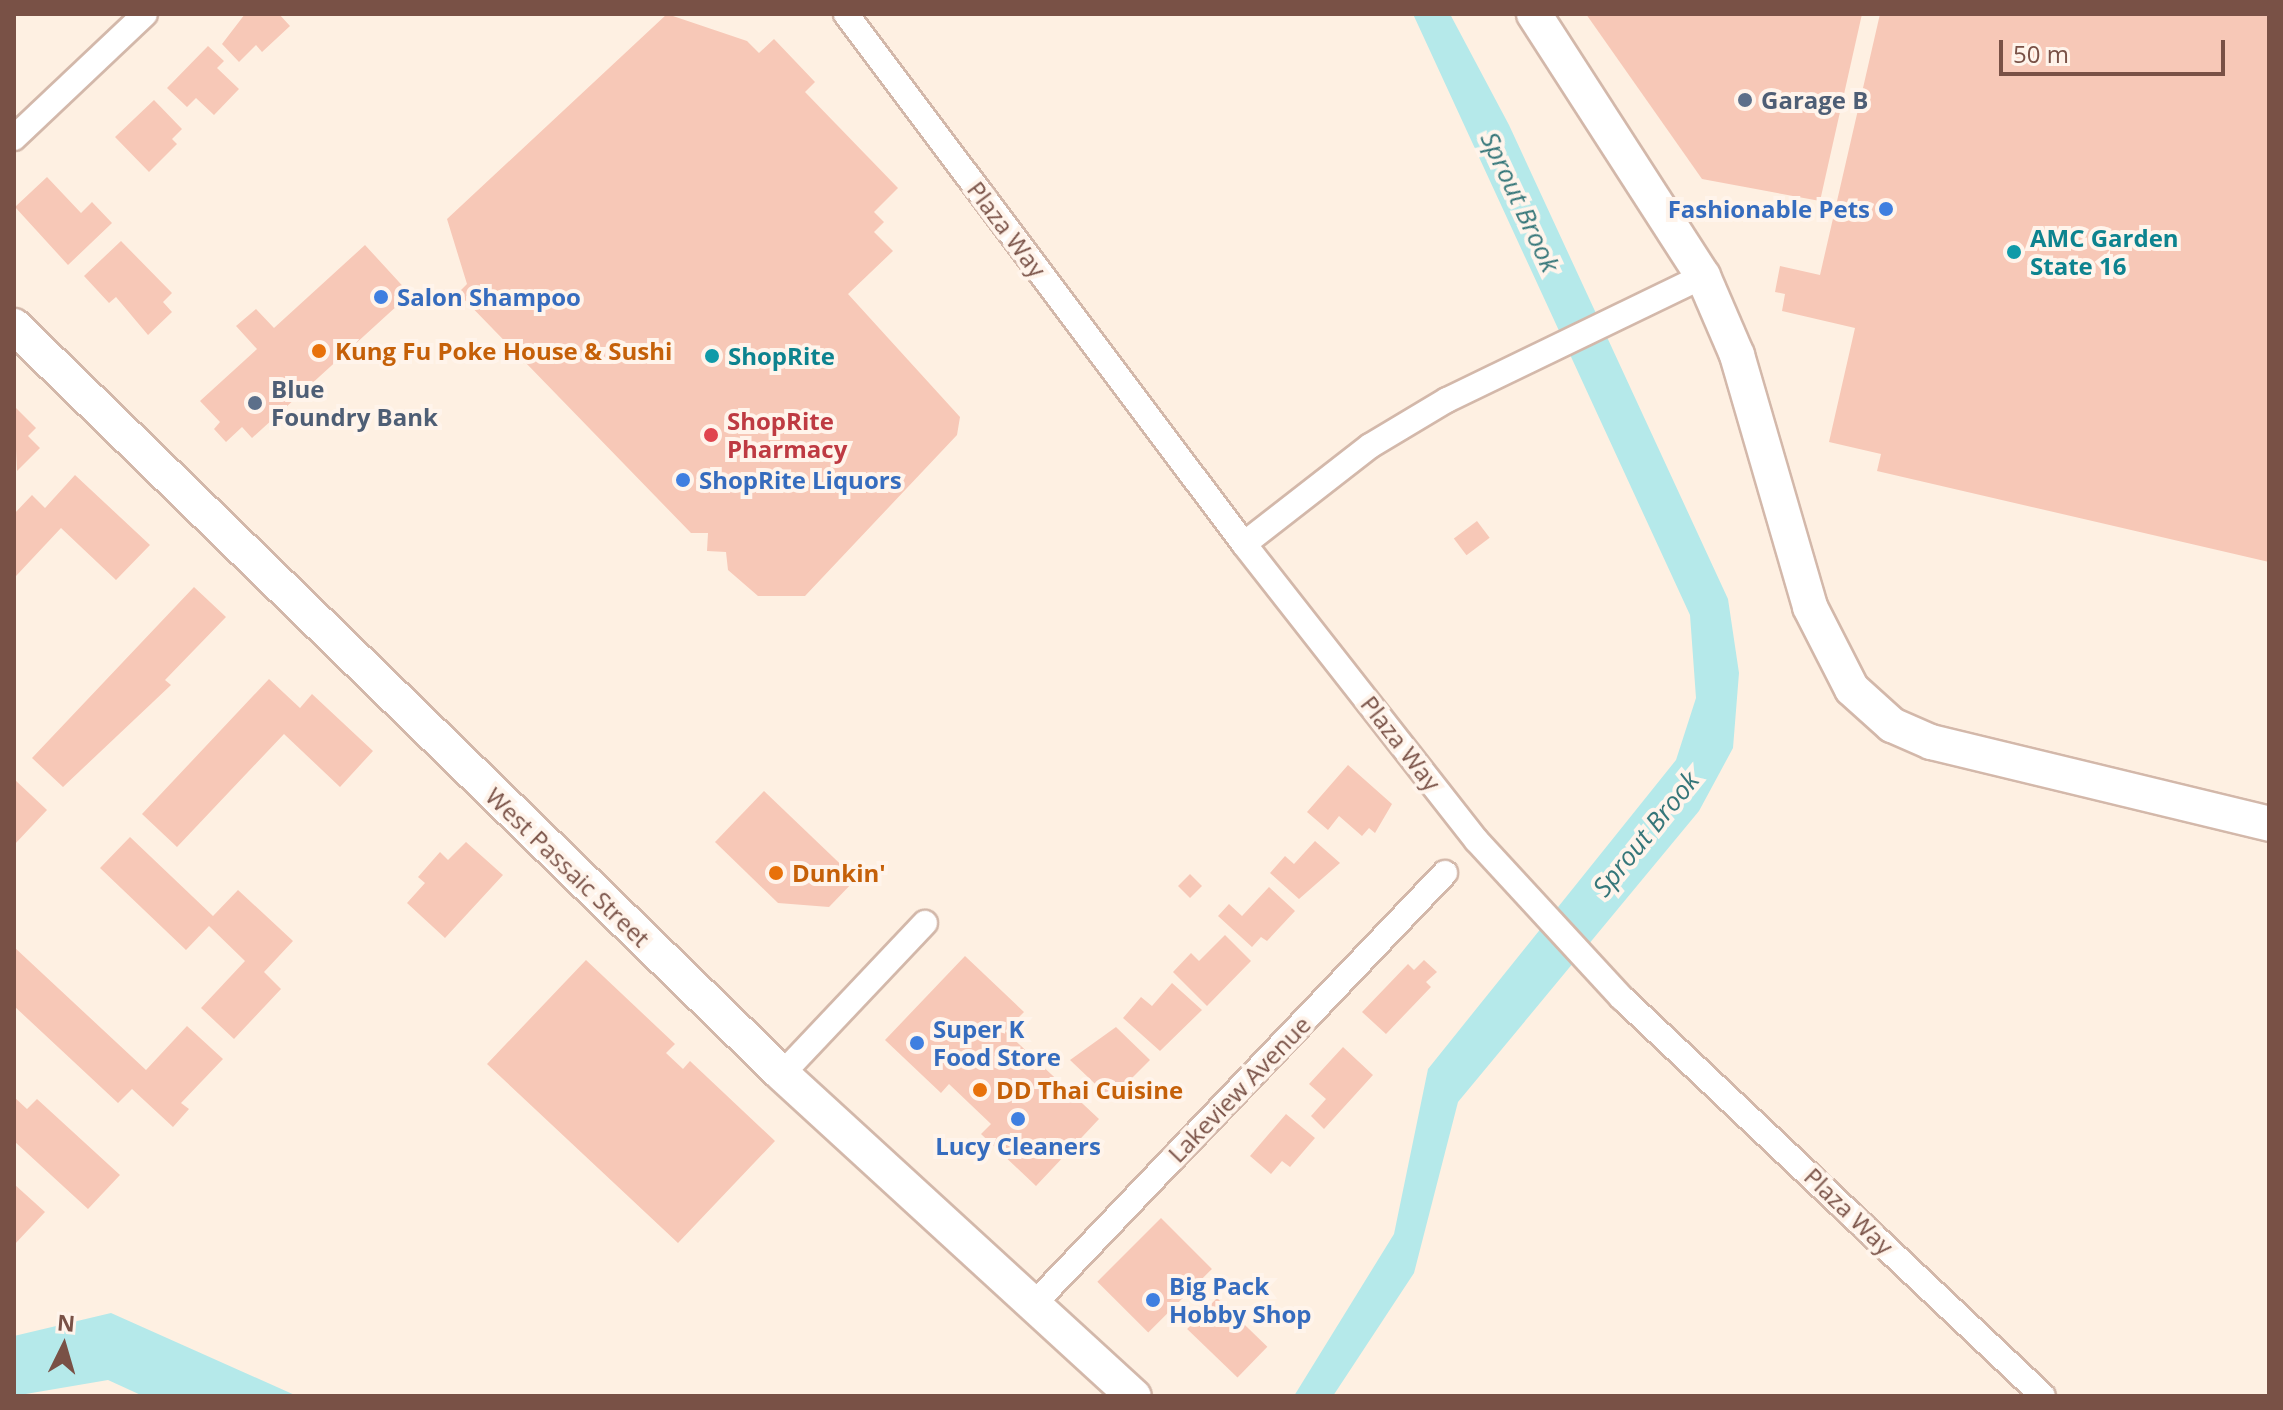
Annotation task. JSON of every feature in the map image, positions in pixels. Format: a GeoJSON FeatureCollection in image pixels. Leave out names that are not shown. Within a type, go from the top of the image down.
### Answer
{"type":"FeatureCollection","features":[{"type":"Feature","properties":{"kind":"main road"},"geometry":{"type":"LineString","coordinates":[[1534,14],[1550,28],[1703,276],[1737,355],[1810,607],[1826,648],[1875,712],[1912,735],[1979,757],[2269,824]]}},
{"type":"Feature","properties":{"kind":"main road","name":"West Passaic Street"},"geometry":{"type":"LineString","coordinates":[[14,326],[782,1074],[1134,1396]]}},
{"type":"Feature","properties":{"kind":"street"},"geometry":{"type":"LineString","coordinates":[[14,138],[145,14]]}},
{"type":"Feature","properties":{"kind":"street","name":"Plaza Way"},"geometry":{"type":"LineString","coordinates":[[846,14],[1244,544],[1502,869],[1598,972],[2043,1396]]}},
{"type":"Feature","properties":{"kind":"street"},"geometry":{"type":"LineString","coordinates":[[1244,544],[1370,446],[1548,350],[1703,276]]}},
{"type":"Feature","properties":{"kind":"street","name":"Lakeview Avenue"},"geometry":{"type":"LineString","coordinates":[[1033,1305],[1445,873]]}},
{"type":"Feature","properties":{"kind":"street"},"geometry":{"type":"LineString","coordinates":[[782,1074],[925,923]]}},
{"type":"Feature","properties":{"kind":"water","name":"Sprout Brook"},"geometry":{"type":"Polygon","coordinates":[[[1413,14],[1450,14],[1509,125],[1728,599],[1739,673],[1733,748],[1699,811],[1458,1102],[1414,1273],[1333,1396],[1294,1396],[1394,1234],[1428,1069],[1676,760],[1696,698],[1690,615],[1413,14]]]}},
{"type":"Feature","properties":{"kind":"water"},"geometry":{"type":"Polygon","coordinates":[[[111,1313],[297,1396],[143,1396],[108,1380],[14,1396],[14,1336],[111,1313]]]}},
{"type":"Feature","properties":{"kind":"building"},"geometry":{"type":"Polygon","coordinates":[[[245,14],[279,14],[290,26],[262,52],[256,45],[239,62],[222,44],[245,14]]]}},
{"type":"Feature","properties":{"kind":"building","name":"ShopRite"},"geometry":{"type":"Polygon","coordinates":[[[667,14],[747,41],[759,53],[774,39],[815,82],[805,92],[898,188],[874,212],[884,222],[874,232],[893,251],[848,294],[960,417],[957,435],[805,596],[758,596],[728,570],[726,552],[707,551],[708,533],[691,533],[458,293],[467,284],[447,219],[667,14]]]}},
{"type":"Feature","properties":{"kind":"building","name":"Garage B"},"geometry":{"type":"Polygon","coordinates":[[[1586,14],[1862,14],[1820,201],[1702,179],[1586,14]]]}},
{"type":"Feature","properties":{"kind":"building"},"geometry":{"type":"Polygon","coordinates":[[[1880,14],[2269,14],[2269,562],[1877,471],[1881,454],[1829,442],[1855,328],[1782,311],[1785,294],[1775,292],[1780,266],[1820,275],[1880,14]]]}},
{"type":"Feature","properties":{"kind":"building"},"geometry":{"type":"Polygon","coordinates":[[[208,46],[224,61],[217,68],[239,89],[214,115],[196,98],[187,107],[167,88],[208,46]]]}},
{"type":"Feature","properties":{"kind":"building"},"geometry":{"type":"Polygon","coordinates":[[[154,100],[182,129],[172,139],[177,144],[149,172],[115,137],[154,100]]]}},
{"type":"Feature","properties":{"kind":"building"},"geometry":{"type":"Polygon","coordinates":[[[47,177],[81,213],[92,202],[112,223],[68,265],[15,207],[47,177]]]}},
{"type":"Feature","properties":{"kind":"building"},"geometry":{"type":"Polygon","coordinates":[[[121,241],[172,293],[163,302],[172,312],[148,335],[116,297],[109,303],[84,276],[121,241]]]}},
{"type":"Feature","properties":{"kind":"building"},"geometry":{"type":"Polygon","coordinates":[[[365,245],[410,294],[252,438],[242,427],[226,442],[214,429],[220,422],[200,401],[257,349],[236,326],[256,309],[274,328],[365,245]]]}},
{"type":"Feature","properties":{"kind":"building"},"geometry":{"type":"Polygon","coordinates":[[[14,406],[36,428],[28,436],[40,448],[17,471],[14,406]]]}},
{"type":"Feature","properties":{"kind":"building"},"geometry":{"type":"Polygon","coordinates":[[[75,475],[150,545],[116,580],[61,528],[16,576],[14,514],[32,495],[45,508],[75,475]]]}},
{"type":"Feature","properties":{"kind":"building"},"geometry":{"type":"Polygon","coordinates":[[[1477,521],[1490,538],[1466,555],[1454,538],[1477,521]]]}},
{"type":"Feature","properties":{"kind":"building"},"geometry":{"type":"Polygon","coordinates":[[[194,587],[226,617],[165,680],[171,685],[63,787],[32,758],[194,587]]]}},
{"type":"Feature","properties":{"kind":"building"},"geometry":{"type":"Polygon","coordinates":[[[269,679],[300,708],[312,694],[373,751],[340,787],[284,734],[177,847],[142,814],[269,679]]]}},
{"type":"Feature","properties":{"kind":"building"},"geometry":{"type":"Polygon","coordinates":[[[1348,765],[1392,804],[1375,833],[1369,828],[1362,836],[1339,816],[1328,830],[1307,812],[1348,765]]]}},
{"type":"Feature","properties":{"kind":"building"},"geometry":{"type":"Polygon","coordinates":[[[14,779],[47,810],[14,845],[14,779]]]}},
{"type":"Feature","properties":{"kind":"building"},"geometry":{"type":"Polygon","coordinates":[[[764,791],[856,879],[829,907],[778,903],[715,842],[764,791]]]}},
{"type":"Feature","properties":{"kind":"building"},"geometry":{"type":"Polygon","coordinates":[[[130,837],[213,916],[238,890],[293,941],[264,972],[281,989],[234,1039],[201,1008],[245,961],[209,926],[186,950],[100,868],[130,837]]]}},
{"type":"Feature","properties":{"kind":"building"},"geometry":{"type":"Polygon","coordinates":[[[1315,841],[1340,863],[1299,899],[1270,873],[1285,856],[1294,864],[1315,841]]]}},
{"type":"Feature","properties":{"kind":"building"},"geometry":{"type":"Polygon","coordinates":[[[466,842],[503,875],[445,938],[407,903],[425,883],[418,877],[440,852],[448,860],[466,842]]]}},
{"type":"Feature","properties":{"kind":"building"},"geometry":{"type":"Polygon","coordinates":[[[1190,874],[1202,886],[1190,898],[1178,886],[1190,874]]]}},
{"type":"Feature","properties":{"kind":"building"},"geometry":{"type":"Polygon","coordinates":[[[1269,887],[1295,911],[1267,941],[1261,937],[1252,947],[1218,916],[1229,904],[1242,916],[1269,887]]]}},
{"type":"Feature","properties":{"kind":"building"},"geometry":{"type":"Polygon","coordinates":[[[1225,935],[1251,961],[1207,1006],[1173,972],[1191,953],[1199,961],[1225,935]]]}},
{"type":"Feature","properties":{"kind":"building"},"geometry":{"type":"Polygon","coordinates":[[[14,947],[146,1070],[187,1026],[223,1059],[181,1103],[189,1109],[173,1127],[132,1089],[118,1103],[14,1006],[14,947]]]}},
{"type":"Feature","properties":{"kind":"building"},"geometry":{"type":"Polygon","coordinates":[[[965,956],[1024,1012],[1005,1031],[1099,1119],[1036,1186],[981,1134],[991,1124],[949,1084],[941,1093],[885,1040],[965,956]]]}},
{"type":"Feature","properties":{"kind":"building"},"geometry":{"type":"Polygon","coordinates":[[[586,960],[675,1044],[666,1053],[683,1069],[690,1061],[775,1141],[678,1243],[487,1064],[586,960]]]}},
{"type":"Feature","properties":{"kind":"building"},"geometry":{"type":"Polygon","coordinates":[[[1424,960],[1437,972],[1426,982],[1431,987],[1386,1034],[1362,1012],[1408,964],[1414,970],[1424,960]]]}},
{"type":"Feature","properties":{"kind":"building"},"geometry":{"type":"Polygon","coordinates":[[[1172,983],[1202,1010],[1160,1051],[1123,1018],[1141,997],[1152,1006],[1172,983]]]}},
{"type":"Feature","properties":{"kind":"building"},"geometry":{"type":"Polygon","coordinates":[[[1116,1027],[1150,1060],[1111,1099],[1070,1060],[1116,1027]]]}},
{"type":"Feature","properties":{"kind":"building"},"geometry":{"type":"Polygon","coordinates":[[[1343,1047],[1373,1075],[1324,1129],[1311,1116],[1326,1099],[1309,1084],[1343,1047]]]}},
{"type":"Feature","properties":{"kind":"building"},"geometry":{"type":"Polygon","coordinates":[[[14,1097],[27,1109],[37,1099],[120,1175],[88,1209],[14,1141],[14,1097]]]}},
{"type":"Feature","properties":{"kind":"building"},"geometry":{"type":"Polygon","coordinates":[[[1286,1114],[1315,1138],[1290,1167],[1282,1161],[1271,1174],[1250,1156],[1286,1114]]]}},
{"type":"Feature","properties":{"kind":"building"},"geometry":{"type":"Polygon","coordinates":[[[14,1184],[45,1212],[14,1245],[14,1184]]]}},
{"type":"Feature","properties":{"kind":"building"},"geometry":{"type":"Polygon","coordinates":[[[1161,1218],[1212,1269],[1148,1333],[1097,1282],[1161,1218]]]}},
{"type":"Feature","properties":{"kind":"building"},"geometry":{"type":"Polygon","coordinates":[[[1217,1298],[1267,1347],[1237,1378],[1187,1329],[1217,1298]]]}},
{"type":"Feature","properties":{"kind":"place","name":"Garage B"},"geometry":{"type":"Point","coordinates":[1745,100]}},
{"type":"Feature","properties":{"kind":"place","name":"Fashionable Pets"},"geometry":{"type":"Point","coordinates":[1886,209]}},
{"type":"Feature","properties":{"kind":"place","name":"AMC Garden State 16"},"geometry":{"type":"Point","coordinates":[2014,252]}},
{"type":"Feature","properties":{"kind":"place","name":"Salon Shampoo"},"geometry":{"type":"Point","coordinates":[381,297]}},
{"type":"Feature","properties":{"kind":"place","name":"Kung Fu Poke House & Sushi"},"geometry":{"type":"Point","coordinates":[319,351]}},
{"type":"Feature","properties":{"kind":"place","name":"ShopRite"},"geometry":{"type":"Point","coordinates":[712,356]}},
{"type":"Feature","properties":{"kind":"place","name":"Blue Foundry Bank"},"geometry":{"type":"Point","coordinates":[255,403]}},
{"type":"Feature","properties":{"kind":"place","name":"ShopRite Pharmacy"},"geometry":{"type":"Point","coordinates":[711,435]}},
{"type":"Feature","properties":{"kind":"place","name":"ShopRite Liquors"},"geometry":{"type":"Point","coordinates":[683,480]}},
{"type":"Feature","properties":{"kind":"place","name":"Dunkin'"},"geometry":{"type":"Point","coordinates":[776,873]}},
{"type":"Feature","properties":{"kind":"place","name":"Super K Food Store"},"geometry":{"type":"Point","coordinates":[917,1043]}},
{"type":"Feature","properties":{"kind":"place","name":"DD Thai Cuisine"},"geometry":{"type":"Point","coordinates":[980,1090]}},
{"type":"Feature","properties":{"kind":"place","name":"Lucy Cleaners"},"geometry":{"type":"Point","coordinates":[1018,1119]}},
{"type":"Feature","properties":{"kind":"place","name":"Big Pack Hobby Shop"},"geometry":{"type":"Point","coordinates":[1153,1300]}}]}
